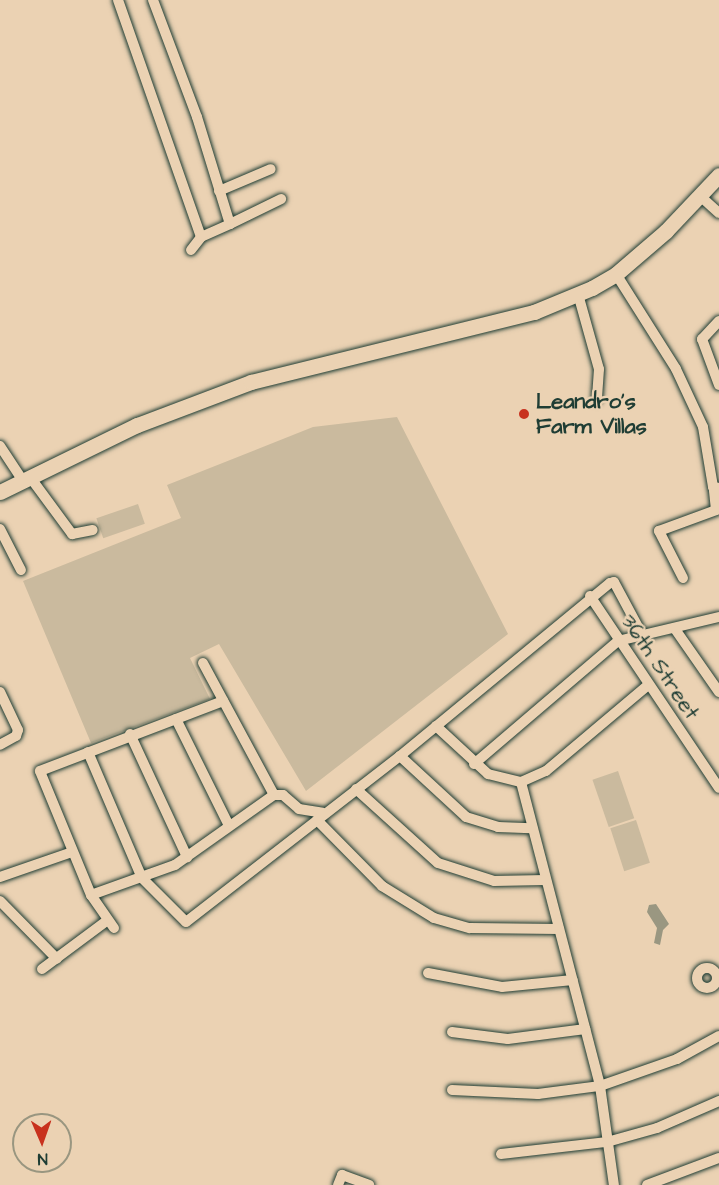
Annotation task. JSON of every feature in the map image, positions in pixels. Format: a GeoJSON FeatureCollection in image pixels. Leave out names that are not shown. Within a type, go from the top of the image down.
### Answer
{"type":"FeatureCollection","features":[{"type":"Feature","properties":{"kind":"street"},"geometry":{"type":"LineString","coordinates":[[118,0],[201,237]]}},
{"type":"Feature","properties":{"kind":"street"},"geometry":{"type":"LineString","coordinates":[[153,0],[197,117],[230,224]]}},
{"type":"Feature","properties":{"kind":"street"},"geometry":{"type":"LineString","coordinates":[[219,191],[271,169]]}},
{"type":"Feature","properties":{"kind":"street"},"geometry":{"type":"LineString","coordinates":[[0,492],[137,425],[251,382],[534,312],[579,294],[616,274],[666,231],[719,175]]}},
{"type":"Feature","properties":{"kind":"street"},"geometry":{"type":"LineString","coordinates":[[699,195],[719,213]]}},
{"type":"Feature","properties":{"kind":"street"},"geometry":{"type":"LineString","coordinates":[[191,250],[201,237],[281,199]]}},
{"type":"Feature","properties":{"kind":"street"},"geometry":{"type":"LineString","coordinates":[[616,274],[676,369],[703,427],[710,477],[717,489],[716,510],[659,531],[683,578]]}},
{"type":"Feature","properties":{"kind":"street"},"geometry":{"type":"LineString","coordinates":[[579,294],[599,369],[597,399]]}},
{"type":"Feature","properties":{"kind":"street"},"geometry":{"type":"LineString","coordinates":[[719,321],[702,339],[714,364],[719,385]]}},
{"type":"Feature","properties":{"kind":"street"},"geometry":{"type":"LineString","coordinates":[[0,446],[72,534],[93,530]]}},
{"type":"Feature","properties":{"kind":"street"},"geometry":{"type":"LineString","coordinates":[[0,529],[21,570]]}},
{"type":"Feature","properties":{"kind":"street"},"geometry":{"type":"LineString","coordinates":[[88,752],[142,878],[186,922],[400,756],[590,596],[614,582],[644,636]]}},
{"type":"Feature","properties":{"kind":"street","name":"36th Street"},"geometry":{"type":"LineString","coordinates":[[590,596],[618,641],[719,788]]}},
{"type":"Feature","properties":{"kind":"street"},"geometry":{"type":"LineString","coordinates":[[474,764],[618,641],[719,617]]}},
{"type":"Feature","properties":{"kind":"street"},"geometry":{"type":"LineString","coordinates":[[675,629],[719,692]]}},
{"type":"Feature","properties":{"kind":"street"},"geometry":{"type":"LineString","coordinates":[[203,663],[274,795]]}},
{"type":"Feature","properties":{"kind":"street"},"geometry":{"type":"LineString","coordinates":[[436,726],[474,764],[500,779],[521,782],[546,771],[648,685]]}},
{"type":"Feature","properties":{"kind":"street"},"geometry":{"type":"LineString","coordinates":[[0,692],[18,730],[16,736],[0,744]]}},
{"type":"Feature","properties":{"kind":"street"},"geometry":{"type":"LineString","coordinates":[[42,969],[111,924],[91,895],[40,772],[130,734],[223,701]]}},
{"type":"Feature","properties":{"kind":"street"},"geometry":{"type":"LineString","coordinates":[[176,719],[229,826]]}},
{"type":"Feature","properties":{"kind":"street"},"geometry":{"type":"LineString","coordinates":[[130,734],[187,857]]}},
{"type":"Feature","properties":{"kind":"street"},"geometry":{"type":"LineString","coordinates":[[400,756],[466,817],[498,827],[531,828]]}},
{"type":"Feature","properties":{"kind":"street"},"geometry":{"type":"LineString","coordinates":[[521,782],[531,828],[560,929],[600,1086],[614,1185]]}},
{"type":"Feature","properties":{"kind":"street"},"geometry":{"type":"LineString","coordinates":[[356,789],[438,863],[494,881],[545,880]]}},
{"type":"Feature","properties":{"kind":"street"},"geometry":{"type":"LineString","coordinates":[[91,895],[142,878],[187,857],[274,795],[283,795],[299,808],[320,817],[382,886],[434,918],[471,928],[560,929]]}},
{"type":"Feature","properties":{"kind":"street"},"geometry":{"type":"LineString","coordinates":[[0,877],[72,852]]}},
{"type":"Feature","properties":{"kind":"street"},"geometry":{"type":"LineString","coordinates":[[0,901],[57,959]]}},
{"type":"Feature","properties":{"kind":"street"},"geometry":{"type":"LineString","coordinates":[[706,968],[717,972],[716,990],[704,987],[697,975],[706,968]]}},
{"type":"Feature","properties":{"kind":"street"},"geometry":{"type":"LineString","coordinates":[[428,974],[502,987],[573,980]]}},
{"type":"Feature","properties":{"kind":"street"},"geometry":{"type":"LineString","coordinates":[[452,1032],[508,1040],[585,1029]]}},
{"type":"Feature","properties":{"kind":"street"},"geometry":{"type":"LineString","coordinates":[[452,1090],[538,1094],[600,1086],[677,1059],[719,1036]]}},
{"type":"Feature","properties":{"kind":"street"},"geometry":{"type":"LineString","coordinates":[[501,1154],[607,1142],[666,1124],[719,1101]]}},
{"type":"Feature","properties":{"kind":"street"},"geometry":{"type":"LineString","coordinates":[[647,1185],[719,1158]]}},
{"type":"Feature","properties":{"kind":"street"},"geometry":{"type":"LineString","coordinates":[[338,1185],[342,1176],[369,1185]]}},
{"type":"Feature","properties":{"kind":"shaded area"},"geometry":{"type":"Polygon","coordinates":[[[397,417],[508,634],[306,791],[219,644],[190,658],[210,699],[91,743],[23,581],[181,518],[167,485],[313,427],[397,417]]]}},
{"type":"Feature","properties":{"kind":"shaded area"},"geometry":{"type":"Polygon","coordinates":[[[138,504],[145,524],[103,538],[96,518],[138,504]]]}},
{"type":"Feature","properties":{"kind":"shaded area"},"geometry":{"type":"Polygon","coordinates":[[[618,771],[634,818],[609,827],[592,780],[618,771]]]}},
{"type":"Feature","properties":{"kind":"shaded area"},"geometry":{"type":"Polygon","coordinates":[[[636,820],[650,863],[624,871],[610,828],[636,820]]]}},
{"type":"Feature","properties":{"kind":"shaded area"},"geometry":{"type":"Polygon","coordinates":[[[656,904],[669,924],[663,930],[660,945],[654,943],[657,928],[647,912],[649,905],[656,904]]]}},
{"type":"Feature","properties":{"kind":"place","name":"Leandro's Farm Villas"},"geometry":{"type":"Point","coordinates":[524,414]}}]}
